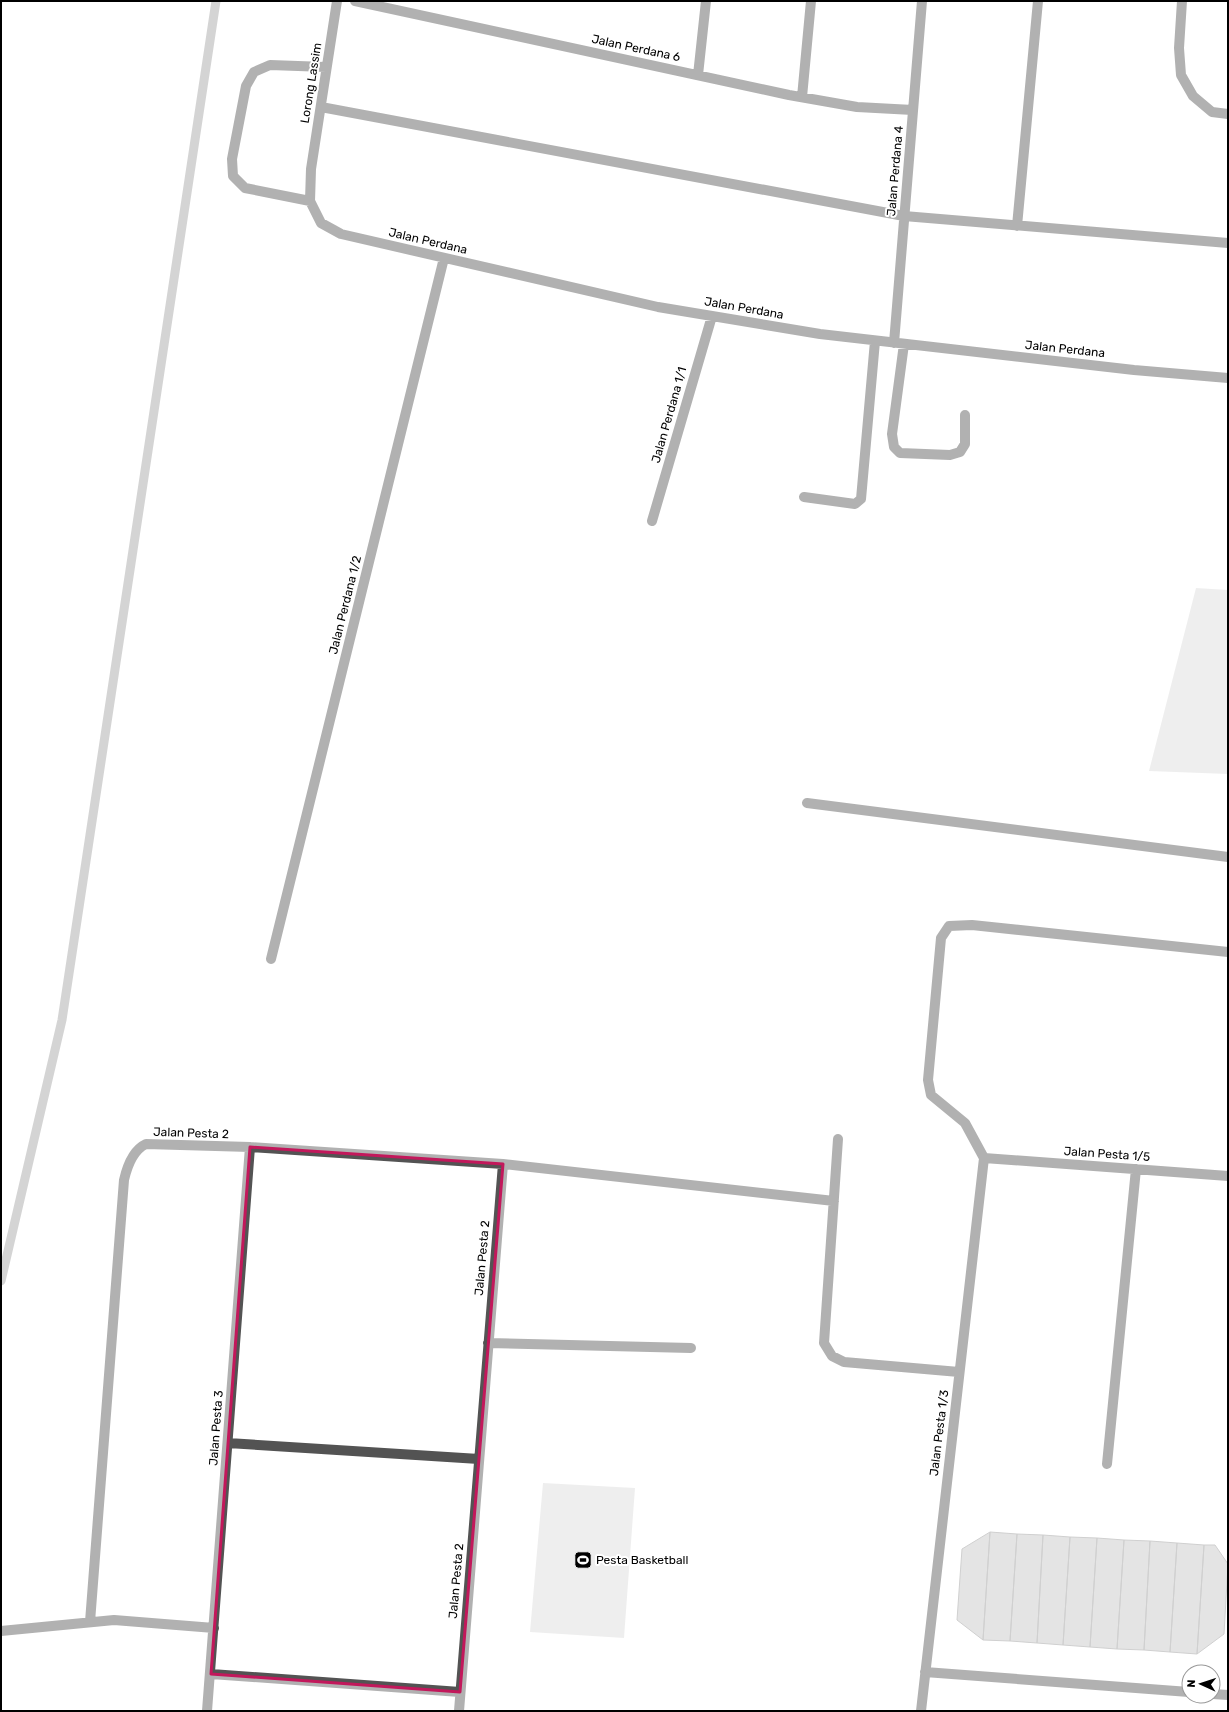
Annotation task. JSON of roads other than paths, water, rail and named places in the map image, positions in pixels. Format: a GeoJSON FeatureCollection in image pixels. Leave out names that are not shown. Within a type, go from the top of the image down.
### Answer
{"type":"FeatureCollection","features":[{"type":"Feature","properties":{"kind":"street","name":"Lorong Lassim"},"geometry":{"type":"LineString","coordinates":[[311,169],[337,1]]}},
{"type":"Feature","properties":{"kind":"street","name":"Jalan Perdana 6"},"geometry":{"type":"LineString","coordinates":[[355,1],[802,97],[857,107],[913,110]]}},
{"type":"Feature","properties":{"kind":"street"},"geometry":{"type":"LineString","coordinates":[[698,75],[706,1]]}},
{"type":"Feature","properties":{"kind":"street"},"geometry":{"type":"LineString","coordinates":[[802,97],[811,1]]}},
{"type":"Feature","properties":{"kind":"street","name":"Jalan Perdana 4"},"geometry":{"type":"LineString","coordinates":[[894,343],[922,1]]}},
{"type":"Feature","properties":{"kind":"street"},"geometry":{"type":"LineString","coordinates":[[1017,226],[1038,1]]}},
{"type":"Feature","properties":{"kind":"street"},"geometry":{"type":"LineString","coordinates":[[1182,1],[1179,48],[1181,75],[1193,96],[1212,112],[1228,114]]}},
{"type":"Feature","properties":{"kind":"street"},"geometry":{"type":"LineString","coordinates":[[310,201],[245,188],[233,176],[232,160],[246,86],[254,72],[270,65],[326,67]]}},
{"type":"Feature","properties":{"kind":"street"},"geometry":{"type":"LineString","coordinates":[[320,107],[904,216],[1228,243]]}},
{"type":"Feature","properties":{"kind":"street","name":"Jalan Perdana"},"geometry":{"type":"LineString","coordinates":[[311,169],[310,201],[321,223],[341,234],[658,307],[820,334],[876,341],[1134,370],[1228,378]]}},
{"type":"Feature","properties":{"kind":"street","name":"Jalan Perdana 1/2"},"geometry":{"type":"LineString","coordinates":[[271,959],[444,258]]}},
{"type":"Feature","properties":{"kind":"street","name":"Jalan Perdana 1/1"},"geometry":{"type":"LineString","coordinates":[[652,521],[712,316]]}},
{"type":"Feature","properties":{"kind":"street"},"geometry":{"type":"LineString","coordinates":[[804,497],[854,504],[860,499],[876,341]]}},
{"type":"Feature","properties":{"kind":"street"},"geometry":{"type":"LineString","coordinates":[[904,344],[892,434],[894,447],[900,453],[950,455],[960,452],[965,444],[965,415]]}},
{"type":"Feature","properties":{"kind":"street"},"geometry":{"type":"LineString","coordinates":[[807,803],[1228,857]]}},
{"type":"Feature","properties":{"kind":"street"},"geometry":{"type":"LineString","coordinates":[[984,1158],[965,1123],[931,1095],[928,1080],[941,938],[949,926],[972,925],[1228,952]]}},
{"type":"Feature","properties":{"kind":"street"},"geometry":{"type":"LineString","coordinates":[[838,1139],[824,1343],[832,1356],[844,1362],[960,1372]]}},
{"type":"Feature","properties":{"kind":"street","name":"Jalan Pesta 2"},"geometry":{"type":"LineString","coordinates":[[90,1622],[124,1180],[135,1153],[140,1147],[146,1144],[250,1147],[503,1164],[458,1711]]}},
{"type":"Feature","properties":{"kind":"street","name":"Jalan Pesta 3"},"geometry":{"type":"LineString","coordinates":[[207,1711],[250,1147]]}},
{"type":"Feature","properties":{"kind":"street","name":"Jalan Pesta 1/5"},"geometry":{"type":"LineString","coordinates":[[984,1158],[1228,1176]]}},
{"type":"Feature","properties":{"kind":"street","name":"Jalan Pesta 1/3"},"geometry":{"type":"LineString","coordinates":[[921,1711],[984,1158]]}},
{"type":"Feature","properties":{"kind":"street"},"geometry":{"type":"LineString","coordinates":[[503,1164],[834,1201]]}},
{"type":"Feature","properties":{"kind":"street"},"geometry":{"type":"LineString","coordinates":[[1107,1464],[1136,1169]]}},
{"type":"Feature","properties":{"kind":"street"},"geometry":{"type":"LineString","coordinates":[[488,1343],[691,1348]]}},
{"type":"Feature","properties":{"kind":"street"},"geometry":{"type":"LineString","coordinates":[[228,1443],[479,1459]]}},
{"type":"Feature","properties":{"kind":"street"},"geometry":{"type":"LineString","coordinates":[[1,1631],[114,1620],[214,1628]]}},
{"type":"Feature","properties":{"kind":"street"},"geometry":{"type":"LineString","coordinates":[[925,1672],[1181,1691]]}},
{"type":"Feature","properties":{"kind":"street"},"geometry":{"type":"LineString","coordinates":[[211,1674],[460,1692]]}},
{"type":"Feature","properties":{"kind":"waterway"},"geometry":{"type":"LineString","coordinates":[[1,1281],[62,1020],[216,1]]}},
{"type":"Feature","properties":{"kind":"place","name":"Pesta Basketball"},"geometry":{"type":"Point","coordinates":[583,1560]}}]}
